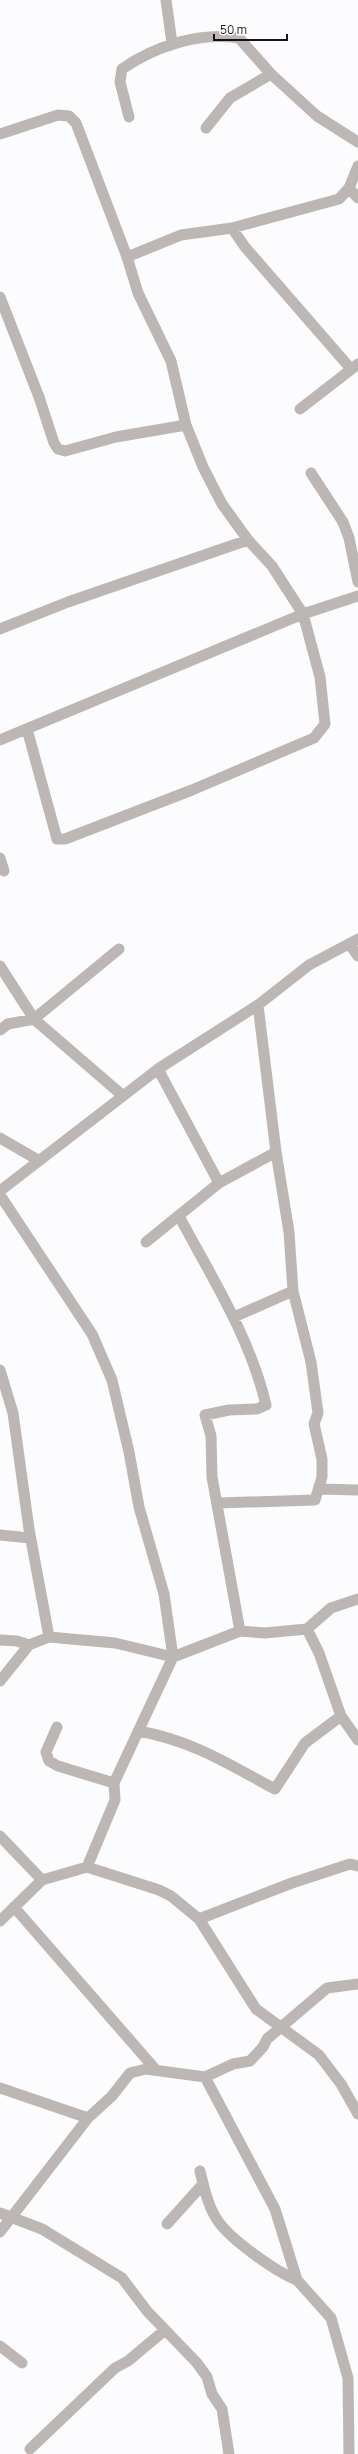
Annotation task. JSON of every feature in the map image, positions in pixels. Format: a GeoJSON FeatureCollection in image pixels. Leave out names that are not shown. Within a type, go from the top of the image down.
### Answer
{"type":"FeatureCollection","features":[{"type":"Feature","properties":{"kind":"street"},"geometry":{"type":"LineString","coordinates":[[166,0],[172,43]]}},
{"type":"Feature","properties":{"kind":"street"},"geometry":{"type":"LineString","coordinates":[[129,117],[120,82],[122,69],[141,56],[172,43],[226,36],[239,38],[271,74],[317,116],[358,142]]}},
{"type":"Feature","properties":{"kind":"street"},"geometry":{"type":"LineString","coordinates":[[206,128],[230,98],[271,74]]}},
{"type":"Feature","properties":{"kind":"street"},"geometry":{"type":"LineString","coordinates":[[0,134],[58,115],[69,116],[76,123],[127,257],[138,293],[171,361],[186,425],[203,467],[222,504],[248,540],[272,566],[303,614],[320,677],[325,724],[314,738],[192,790],[65,839],[57,839],[27,729]]}},
{"type":"Feature","properties":{"kind":"street"},"geometry":{"type":"LineString","coordinates":[[127,257],[181,235],[232,228],[339,199],[349,188],[358,166]]}},
{"type":"Feature","properties":{"kind":"street"},"geometry":{"type":"LineString","coordinates":[[349,188],[358,198]]}},
{"type":"Feature","properties":{"kind":"street"},"geometry":{"type":"LineString","coordinates":[[232,228],[245,247],[354,367],[300,409]]}},
{"type":"Feature","properties":{"kind":"street"},"geometry":{"type":"LineString","coordinates":[[0,297],[39,397],[54,443],[58,449],[65,451],[116,437],[186,425]]}},
{"type":"Feature","properties":{"kind":"street"},"geometry":{"type":"LineString","coordinates":[[311,473],[343,522],[349,538],[358,582]]}},
{"type":"Feature","properties":{"kind":"street"},"geometry":{"type":"LineString","coordinates":[[0,629],[68,602],[248,540]]}},
{"type":"Feature","properties":{"kind":"street"},"geometry":{"type":"LineString","coordinates":[[0,740],[303,614],[358,596]]}},
{"type":"Feature","properties":{"kind":"street"},"geometry":{"type":"LineString","coordinates":[[0,858],[4,871]]}},
{"type":"Feature","properties":{"kind":"street"},"geometry":{"type":"LineString","coordinates":[[0,1191],[158,1068],[258,1005],[309,965],[354,942],[358,956]]}},
{"type":"Feature","properties":{"kind":"street"},"geometry":{"type":"LineString","coordinates":[[0,1030],[8,1024],[34,1019],[119,949]]}},
{"type":"Feature","properties":{"kind":"street"},"geometry":{"type":"LineString","coordinates":[[0,966],[34,1019],[122,1095]]}},
{"type":"Feature","properties":{"kind":"street"},"geometry":{"type":"LineString","coordinates":[[218,1503],[315,1500],[319,1489],[322,1459],[314,1424],[318,1413],[311,1362],[293,1291],[289,1232],[276,1152],[258,1005]]}},
{"type":"Feature","properties":{"kind":"street"},"geometry":{"type":"LineString","coordinates":[[158,1068],[219,1183]]}},
{"type":"Feature","properties":{"kind":"street"},"geometry":{"type":"LineString","coordinates":[[0,1138],[38,1160]]}},
{"type":"Feature","properties":{"kind":"street"},"geometry":{"type":"LineString","coordinates":[[146,1242],[219,1183],[276,1152]]}},
{"type":"Feature","properties":{"kind":"street"},"geometry":{"type":"LineString","coordinates":[[0,1195],[92,1334],[112,1380],[129,1452],[139,1507],[164,1594],[173,1657],[114,1783],[115,1800],[87,1867]]}},
{"type":"Feature","properties":{"kind":"street"},"geometry":{"type":"LineString","coordinates":[[179,1216],[234,1317],[262,1390],[266,1405],[257,1409],[229,1410],[205,1415],[211,1436],[212,1477],[218,1503],[240,1631]]}},
{"type":"Feature","properties":{"kind":"street"},"geometry":{"type":"LineString","coordinates":[[234,1317],[293,1291]]}},
{"type":"Feature","properties":{"kind":"street"},"geometry":{"type":"LineString","coordinates":[[0,1370],[13,1413],[30,1538],[49,1637]]}},
{"type":"Feature","properties":{"kind":"street"},"geometry":{"type":"LineString","coordinates":[[319,1489],[357,1490]]}},
{"type":"Feature","properties":{"kind":"street"},"geometry":{"type":"LineString","coordinates":[[0,1536],[30,1538]]}},
{"type":"Feature","properties":{"kind":"street"},"geometry":{"type":"LineString","coordinates":[[0,1682],[29,1645],[49,1637],[114,1643],[173,1657],[240,1631],[265,1633],[307,1629],[330,1608],[358,1599]]}},
{"type":"Feature","properties":{"kind":"street"},"geometry":{"type":"LineString","coordinates":[[307,1629],[319,1653],[341,1716],[358,1740]]}},
{"type":"Feature","properties":{"kind":"street"},"geometry":{"type":"LineString","coordinates":[[0,1640],[17,1641],[29,1645]]}},
{"type":"Feature","properties":{"kind":"street"},"geometry":{"type":"LineString","coordinates":[[138,1731],[176,1739],[218,1758],[275,1789],[305,1744],[341,1716]]}},
{"type":"Feature","properties":{"kind":"street"},"geometry":{"type":"LineString","coordinates":[[57,1727],[46,1752],[49,1761],[58,1766],[114,1783]]}},
{"type":"Feature","properties":{"kind":"street"},"geometry":{"type":"LineString","coordinates":[[0,1836],[42,1880]]}},
{"type":"Feature","properties":{"kind":"street"},"geometry":{"type":"LineString","coordinates":[[200,1919],[292,1883],[350,1864],[358,1866]]}},
{"type":"Feature","properties":{"kind":"street"},"geometry":{"type":"LineString","coordinates":[[0,1921],[42,1880],[87,1867],[159,1890],[180,1902],[200,1919],[249,2000],[266,2018],[319,2055],[341,2084],[358,2114]]}},
{"type":"Feature","properties":{"kind":"street"},"geometry":{"type":"LineString","coordinates":[[14,1907],[156,2070]]}},
{"type":"Feature","properties":{"kind":"street"},"geometry":{"type":"LineString","coordinates":[[0,2232],[88,2118],[112,2096],[130,2073],[146,2069],[205,2077],[233,2064],[250,2061],[268,2039],[327,1988],[358,1984]]}},
{"type":"Feature","properties":{"kind":"street"},"geometry":{"type":"LineString","coordinates":[[205,2077],[276,2209],[297,2280]]}},
{"type":"Feature","properties":{"kind":"street"},"geometry":{"type":"LineString","coordinates":[[0,2088],[88,2118]]}},
{"type":"Feature","properties":{"kind":"street"},"geometry":{"type":"LineString","coordinates":[[200,2171],[203,2184],[214,2213],[224,2228],[281,2273],[297,2280],[331,2318],[348,2378],[350,2454]]}},
{"type":"Feature","properties":{"kind":"street"},"geometry":{"type":"LineString","coordinates":[[167,2224],[203,2184]]}},
{"type":"Feature","properties":{"kind":"street"},"geometry":{"type":"LineString","coordinates":[[0,2213],[11,2216],[42,2230],[114,2271],[122,2278],[147,2311],[197,2363],[208,2377],[212,2394],[222,2409],[229,2454]]}},
{"type":"Feature","properties":{"kind":"street"},"geometry":{"type":"LineString","coordinates":[[30,2449],[115,2368],[128,2361],[165,2330]]}},
{"type":"Feature","properties":{"kind":"street"},"geometry":{"type":"LineString","coordinates":[[0,2346],[22,2363]]}}]}
